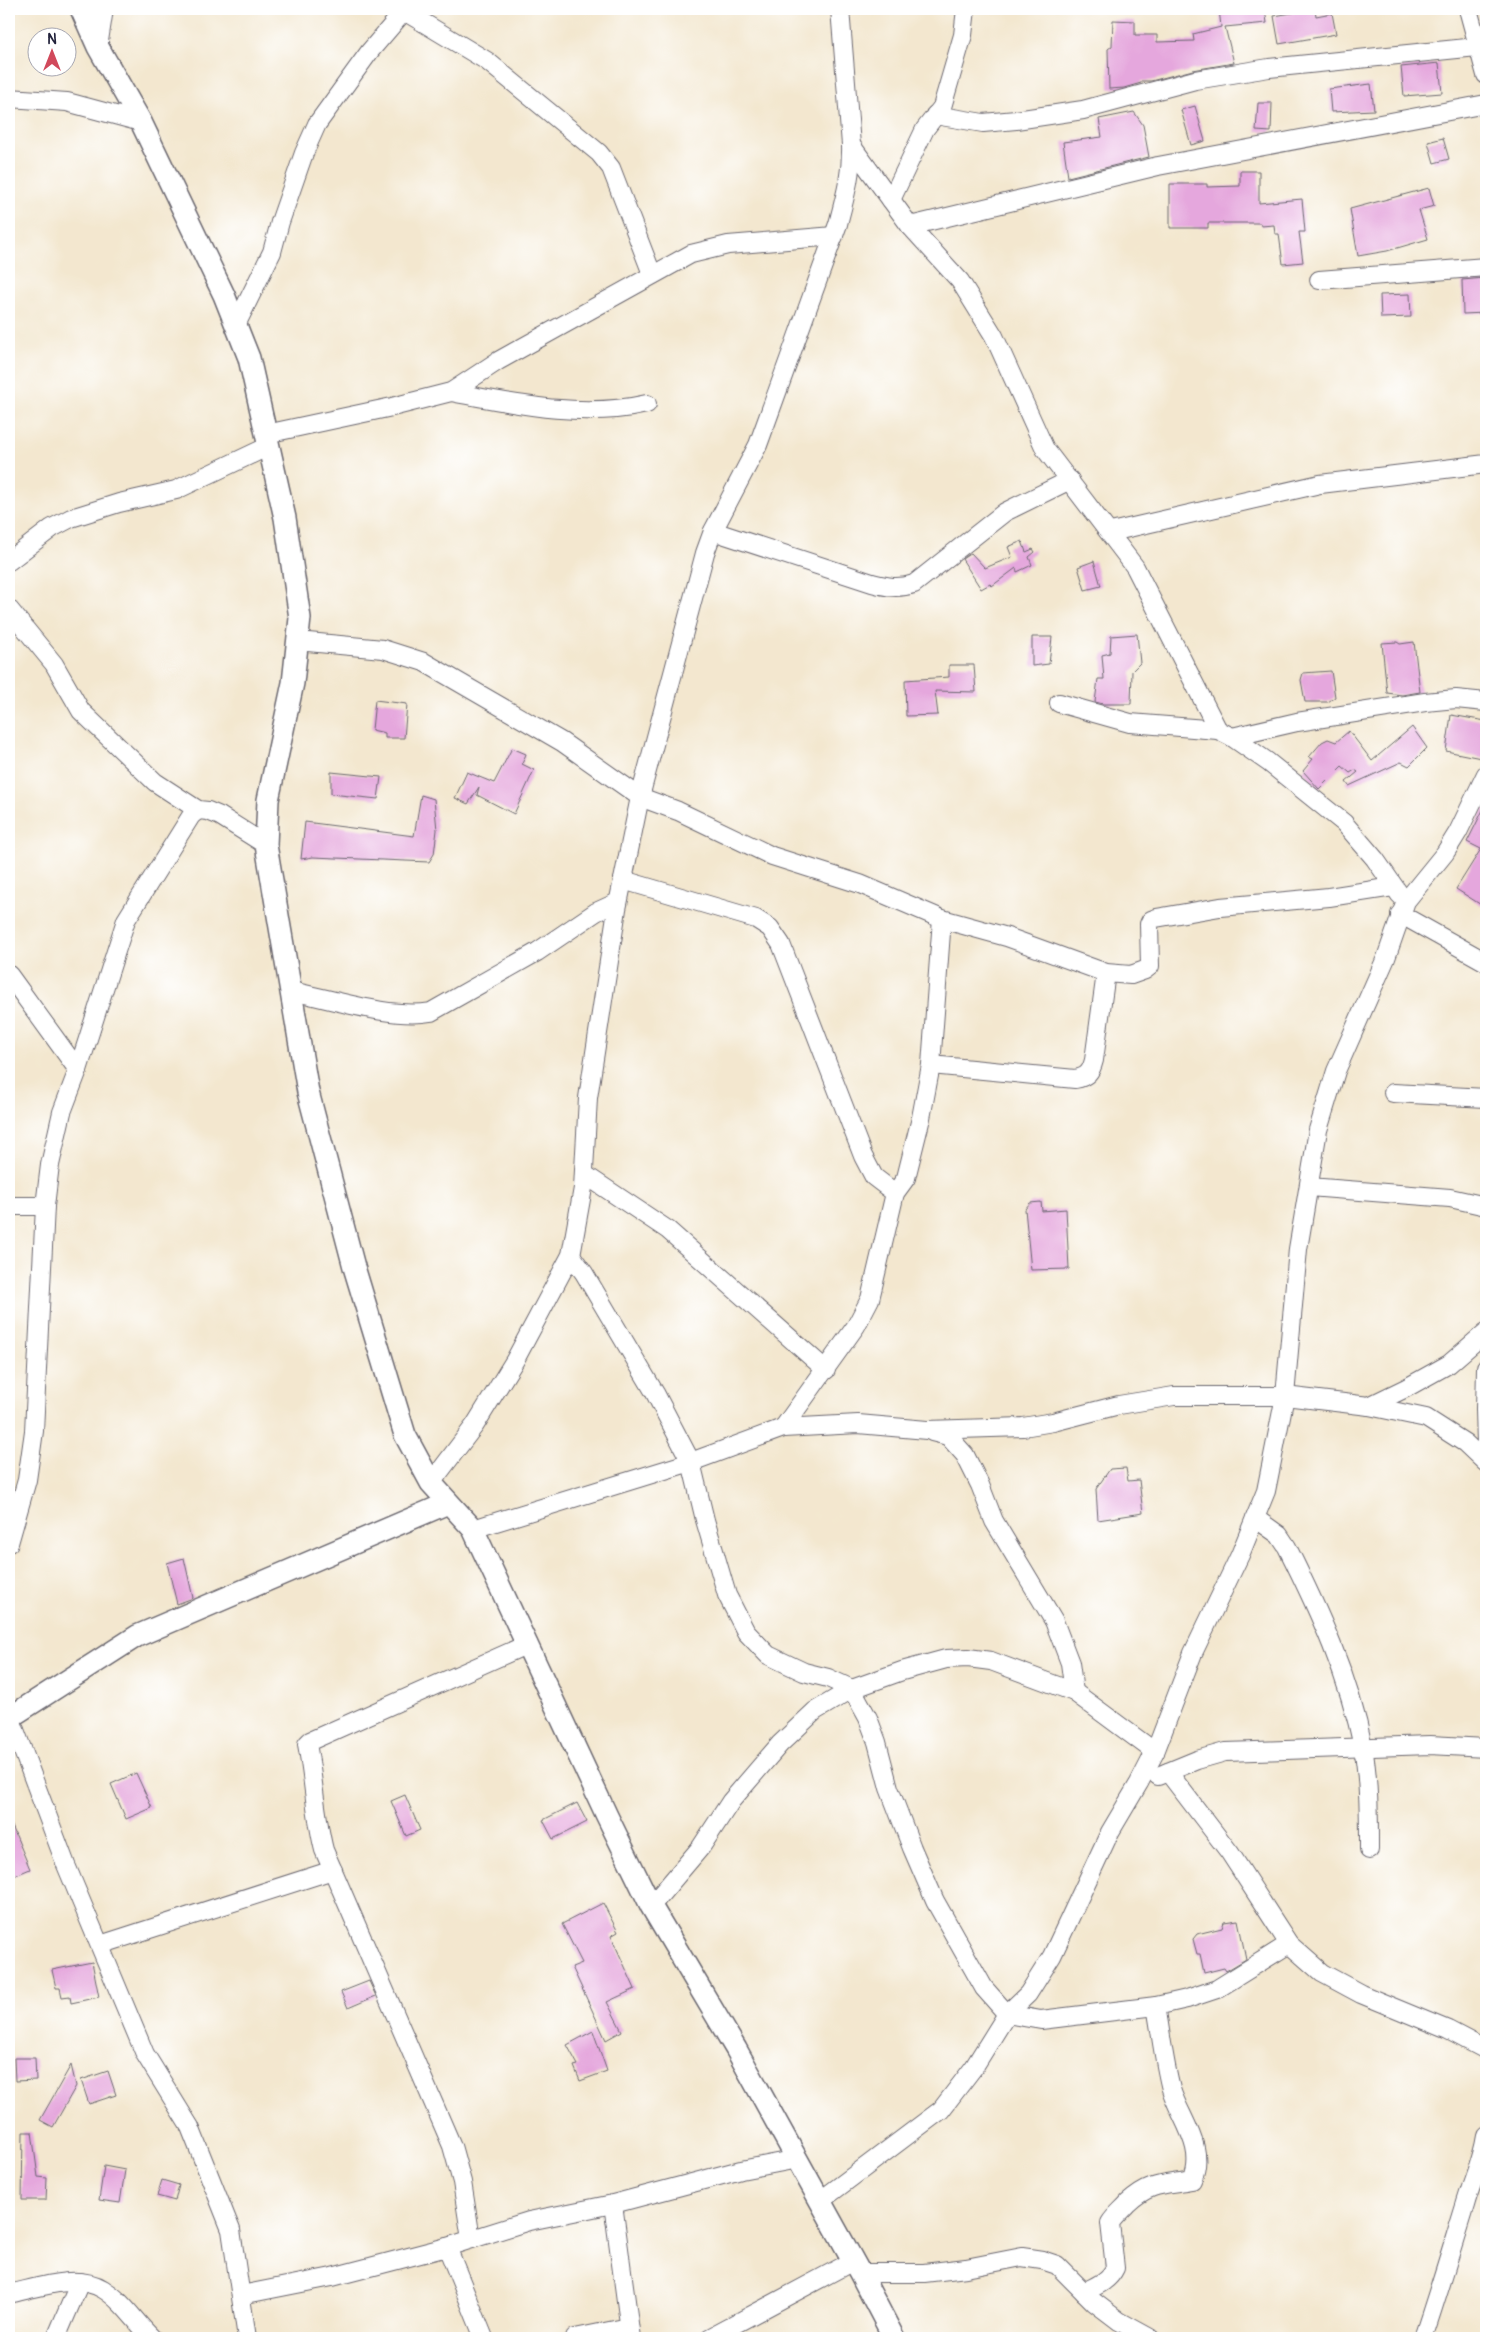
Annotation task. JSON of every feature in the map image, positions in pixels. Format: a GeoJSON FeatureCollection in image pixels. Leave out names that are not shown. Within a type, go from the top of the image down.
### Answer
{"type":"FeatureCollection","features":[{"type":"Feature","properties":{"kind":"street"},"geometry":{"type":"LineString","coordinates":[[81,9],[98,47],[141,122],[224,294],[249,358],[285,518],[300,618],[293,683],[268,800],[266,845],[308,1092],[354,1267],[405,1435],[431,1484],[473,1529],[651,1906],[731,2040],[798,2159],[894,2338]]}},
{"type":"Feature","properties":{"kind":"street"},"geometry":{"type":"LineString","coordinates":[[98,47],[104,9]]}},
{"type":"Feature","properties":{"kind":"street"},"geometry":{"type":"LineString","coordinates":[[431,1484],[475,1425],[514,1360],[571,1255],[583,1188],[588,1098],[618,902],[640,797],[705,553],[713,532],[758,444],[834,236],[848,187],[851,145],[840,9]]}},
{"type":"Feature","properties":{"kind":"street"},"geometry":{"type":"LineString","coordinates":[[891,200],[922,134],[942,107],[963,35],[966,9]]}},
{"type":"Feature","properties":{"kind":"street"},"geometry":{"type":"LineString","coordinates":[[1468,9],[1486,75]]}},
{"type":"Feature","properties":{"kind":"street"},"geometry":{"type":"LineString","coordinates":[[236,325],[272,252],[298,170],[317,124],[370,51],[405,10],[487,61],[599,153],[611,168],[652,274]]}},
{"type":"Feature","properties":{"kind":"street"},"geometry":{"type":"LineString","coordinates":[[935,116],[983,122],[1016,120],[1083,110],[1195,80],[1269,68],[1477,47]]}},
{"type":"Feature","properties":{"kind":"street"},"geometry":{"type":"LineString","coordinates":[[9,98],[66,102],[141,122]]}},
{"type":"Feature","properties":{"kind":"street"},"geometry":{"type":"LineString","coordinates":[[910,226],[1158,166],[1486,104]]}},
{"type":"Feature","properties":{"kind":"street"},"geometry":{"type":"LineString","coordinates":[[851,145],[910,226],[960,281],[970,296],[994,336],[1045,449],[1135,567],[1225,734],[1268,762],[1344,823],[1376,859],[1403,907],[1486,962]]}},
{"type":"Feature","properties":{"kind":"street"},"geometry":{"type":"LineString","coordinates":[[9,561],[52,528],[71,518],[176,490],[267,440],[451,392],[498,362],[652,274],[691,254],[728,245],[834,236]]}},
{"type":"Feature","properties":{"kind":"street"},"geometry":{"type":"LineString","coordinates":[[1319,280],[1486,267]]}},
{"type":"Feature","properties":{"kind":"street"},"geometry":{"type":"LineString","coordinates":[[451,392],[566,410],[625,409],[647,404]]}},
{"type":"Feature","properties":{"kind":"street"},"geometry":{"type":"LineString","coordinates":[[1110,532],[1320,484],[1486,464]]}},
{"type":"Feature","properties":{"kind":"street"},"geometry":{"type":"LineString","coordinates":[[713,532],[872,583],[892,588],[903,588],[914,584],[1005,512],[1070,480]]}},
{"type":"Feature","properties":{"kind":"street"},"geometry":{"type":"LineString","coordinates":[[9,609],[54,664],[80,711],[154,782],[198,810],[208,811],[220,816],[266,845]]}},
{"type":"Feature","properties":{"kind":"street"},"geometry":{"type":"LineString","coordinates":[[297,641],[383,650],[424,662],[562,742],[640,797],[678,811],[772,856],[860,884],[942,919],[1007,937],[1106,973],[1131,975],[1150,966],[1148,929],[1151,920],[1156,918],[1220,907],[1329,897],[1393,887]]}},
{"type":"Feature","properties":{"kind":"street"},"geometry":{"type":"LineString","coordinates":[[1059,704],[1130,723],[1225,734],[1425,702],[1456,699],[1486,702]]}},
{"type":"Feature","properties":{"kind":"street"},"geometry":{"type":"LineString","coordinates":[[820,2201],[941,2110],[974,2067],[1007,2014],[1028,1994],[1052,1956],[1110,1832],[1140,1784],[1155,1752],[1193,1653],[1240,1555],[1266,1491],[1284,1396],[1298,1249],[1318,1130],[1336,1071],[1386,958],[1403,907],[1458,832],[1486,774]]}},
{"type":"Feature","properties":{"kind":"street"},"geometry":{"type":"LineString","coordinates":[[9,1543],[27,1480],[34,1432],[46,1206],[50,1165],[62,1112],[78,1070],[126,920],[191,816],[198,810]]}},
{"type":"Feature","properties":{"kind":"street"},"geometry":{"type":"LineString","coordinates":[[623,880],[756,919],[770,928],[781,944],[862,1156],[874,1177],[895,1193]]}},
{"type":"Feature","properties":{"kind":"street"},"geometry":{"type":"LineString","coordinates":[[291,990],[395,1013],[418,1014],[431,1012],[537,952],[596,912],[618,902]]}},
{"type":"Feature","properties":{"kind":"street"},"geometry":{"type":"LineString","coordinates":[[783,1428],[856,1326],[870,1299],[895,1193],[906,1178],[921,1118],[931,1064],[942,919]]}},
{"type":"Feature","properties":{"kind":"street"},"geometry":{"type":"LineString","coordinates":[[931,1064],[1075,1079],[1084,1078],[1092,1070],[1106,973]]}},
{"type":"Feature","properties":{"kind":"street"},"geometry":{"type":"LineString","coordinates":[[9,976],[78,1070]]}},
{"type":"Feature","properties":{"kind":"street"},"geometry":{"type":"LineString","coordinates":[[1393,1093],[1486,1098]]}},
{"type":"Feature","properties":{"kind":"street"},"geometry":{"type":"LineString","coordinates":[[584,1174],[668,1230],[826,1370]]}},
{"type":"Feature","properties":{"kind":"street"},"geometry":{"type":"LineString","coordinates":[[1309,1187],[1450,1198],[1486,1206]]}},
{"type":"Feature","properties":{"kind":"street"},"geometry":{"type":"LineString","coordinates":[[9,1206],[46,1206]]}},
{"type":"Feature","properties":{"kind":"street"},"geometry":{"type":"LineString","coordinates":[[571,1255],[584,1273],[655,1393],[691,1462],[726,1595],[746,1632],[768,1655],[804,1672],[828,1678],[852,1689],[868,1718],[890,1788],[912,1848],[935,1901],[984,1988],[1007,2014],[1041,2020],[1156,2006],[1188,1999],[1217,1989],[1289,1944]]}},
{"type":"Feature","properties":{"kind":"street"},"geometry":{"type":"LineString","coordinates":[[1369,1406],[1449,1364],[1486,1332]]}},
{"type":"Feature","properties":{"kind":"street"},"geometry":{"type":"LineString","coordinates":[[1486,1368],[1486,1444]]}},
{"type":"Feature","properties":{"kind":"street"},"geometry":{"type":"LineString","coordinates":[[473,1529],[691,1462],[783,1428],[858,1424],[927,1430],[1022,1427],[1053,1422],[1119,1405],[1174,1396],[1284,1396],[1369,1406],[1426,1418],[1465,1443],[1486,1463]]}},
{"type":"Feature","properties":{"kind":"street"},"geometry":{"type":"LineString","coordinates":[[927,1430],[948,1436],[965,1455],[980,1485],[994,1521],[1054,1621],[1070,1663],[1074,1692]]}},
{"type":"Feature","properties":{"kind":"street"},"geometry":{"type":"LineString","coordinates":[[247,2338],[231,2230],[190,2128],[146,2054],[66,1865],[9,1716],[137,1636],[448,1503]]}},
{"type":"Feature","properties":{"kind":"street"},"geometry":{"type":"LineString","coordinates":[[1255,1518],[1279,1535],[1288,1547],[1343,1672],[1363,1748],[1369,1805],[1369,1850]]}},
{"type":"Feature","properties":{"kind":"street"},"geometry":{"type":"LineString","coordinates":[[471,2239],[462,2182],[452,2146],[333,1870],[317,1823],[312,1764],[308,1743],[528,1644]]}},
{"type":"Feature","properties":{"kind":"street"},"geometry":{"type":"LineString","coordinates":[[651,1906],[701,1848],[731,1801],[780,1744],[816,1711],[852,1689],[911,1669],[946,1659],[968,1658],[991,1661],[1074,1692],[1155,1752]]}},
{"type":"Feature","properties":{"kind":"street"},"geometry":{"type":"LineString","coordinates":[[1140,1784],[1197,1760],[1225,1752],[1430,1745],[1486,1748]]}},
{"type":"Feature","properties":{"kind":"street"},"geometry":{"type":"LineString","coordinates":[[1168,1772],[1230,1853],[1289,1944],[1322,1973],[1362,1994],[1448,2030],[1486,2050]]}},
{"type":"Feature","properties":{"kind":"street"},"geometry":{"type":"LineString","coordinates":[[100,1945],[333,1870]]}},
{"type":"Feature","properties":{"kind":"street"},"geometry":{"type":"LineString","coordinates":[[1084,2292],[1103,2282],[1111,2275],[1115,2268],[1110,2223],[1113,2218],[1139,2193],[1149,2187],[1192,2180],[1196,2171],[1198,2156],[1172,2091],[1156,2006]]}},
{"type":"Feature","properties":{"kind":"street"},"geometry":{"type":"LineString","coordinates":[[1423,2338],[1448,2266],[1465,2203],[1482,2158],[1486,2135]]}},
{"type":"Feature","properties":{"kind":"street"},"geometry":{"type":"LineString","coordinates":[[240,2295],[332,2277],[447,2247],[529,2220],[613,2204],[741,2170],[798,2159]]}},
{"type":"Feature","properties":{"kind":"street"},"geometry":{"type":"LineString","coordinates":[[575,2338],[630,2333],[613,2204]]}},
{"type":"Feature","properties":{"kind":"street"},"geometry":{"type":"LineString","coordinates":[[467,2210],[497,2231]]}},
{"type":"Feature","properties":{"kind":"street"},"geometry":{"type":"LineString","coordinates":[[447,2247],[484,2338]]}},
{"type":"Feature","properties":{"kind":"street"},"geometry":{"type":"LineString","coordinates":[[709,2338],[857,2267],[924,2273],[966,2268],[1001,2259],[1022,2257],[1057,2265],[1084,2292],[1119,2321],[1150,2338]]}},
{"type":"Feature","properties":{"kind":"street"},"geometry":{"type":"LineString","coordinates":[[56,2338],[80,2282]]}},
{"type":"Feature","properties":{"kind":"street"},"geometry":{"type":"LineString","coordinates":[[9,2294],[64,2283],[80,2282],[103,2289],[122,2305],[152,2338]]}},
{"type":"Feature","properties":{"kind":"building"},"geometry":{"type":"Polygon","coordinates":[[[1219,9],[1265,9],[1267,23],[1225,27],[1234,63],[1193,70],[1151,81],[1141,81],[1141,83],[1124,88],[1109,89],[1108,49],[1112,46],[1113,20],[1135,21],[1135,35],[1157,35],[1157,42],[1194,41],[1193,34],[1221,27],[1219,9]]]}},
{"type":"Feature","properties":{"kind":"building"},"geometry":{"type":"Polygon","coordinates":[[[1315,9],[1316,16],[1332,13],[1336,34],[1279,44],[1274,16],[1315,9]]]}},
{"type":"Feature","properties":{"kind":"building"},"geometry":{"type":"Polygon","coordinates":[[[1439,63],[1442,93],[1404,96],[1401,67],[1439,63]]]}},
{"type":"Feature","properties":{"kind":"building"},"geometry":{"type":"Polygon","coordinates":[[[1371,84],[1374,110],[1331,112],[1329,89],[1371,84]]]}},
{"type":"Feature","properties":{"kind":"building"},"geometry":{"type":"Polygon","coordinates":[[[1258,103],[1272,103],[1271,132],[1256,131],[1258,103]]]}},
{"type":"Feature","properties":{"kind":"building"},"geometry":{"type":"Polygon","coordinates":[[[1195,106],[1205,141],[1191,145],[1181,110],[1195,106]]]}},
{"type":"Feature","properties":{"kind":"building"},"geometry":{"type":"Polygon","coordinates":[[[1134,112],[1143,125],[1149,157],[1068,177],[1063,142],[1102,137],[1099,119],[1134,112]]]}},
{"type":"Feature","properties":{"kind":"building"},"geometry":{"type":"Polygon","coordinates":[[[1443,138],[1449,159],[1434,163],[1428,142],[1443,138]]]}},
{"type":"Feature","properties":{"kind":"building"},"geometry":{"type":"Polygon","coordinates":[[[1240,171],[1259,171],[1259,203],[1302,199],[1305,232],[1299,232],[1303,262],[1283,264],[1279,234],[1275,234],[1274,225],[1261,226],[1260,223],[1208,223],[1208,228],[1170,228],[1170,184],[1207,184],[1207,187],[1240,186],[1240,171]]]}},
{"type":"Feature","properties":{"kind":"building"},"geometry":{"type":"Polygon","coordinates":[[[1429,188],[1434,206],[1419,210],[1428,239],[1387,251],[1358,256],[1350,209],[1429,188]]]}},
{"type":"Feature","properties":{"kind":"building"},"geometry":{"type":"Polygon","coordinates":[[[1486,278],[1486,313],[1463,314],[1462,280],[1486,278]]]}},
{"type":"Feature","properties":{"kind":"building"},"geometry":{"type":"Polygon","coordinates":[[[1410,294],[1411,317],[1381,318],[1380,295],[1410,294]]]}},
{"type":"Feature","properties":{"kind":"building"},"geometry":{"type":"Polygon","coordinates":[[[1022,541],[1026,552],[1033,549],[1035,552],[1029,557],[1032,565],[1017,572],[1016,568],[992,586],[990,584],[981,589],[962,559],[971,553],[985,568],[1012,557],[1008,547],[1022,541]]]}},
{"type":"Feature","properties":{"kind":"building"},"geometry":{"type":"Polygon","coordinates":[[[1094,561],[1101,586],[1085,590],[1078,567],[1094,561]]]}},
{"type":"Feature","properties":{"kind":"building"},"geometry":{"type":"Polygon","coordinates":[[[1137,634],[1140,663],[1132,671],[1131,704],[1103,704],[1095,702],[1098,679],[1104,679],[1102,655],[1110,653],[1111,636],[1137,634]]]}},
{"type":"Feature","properties":{"kind":"building"},"geometry":{"type":"Polygon","coordinates":[[[1032,637],[1052,637],[1049,664],[1032,666],[1032,637]]]}},
{"type":"Feature","properties":{"kind":"building"},"geometry":{"type":"Polygon","coordinates":[[[1397,642],[1400,644],[1414,642],[1420,692],[1402,695],[1387,693],[1382,643],[1397,642]]]}},
{"type":"Feature","properties":{"kind":"building"},"geometry":{"type":"Polygon","coordinates":[[[949,665],[974,665],[976,692],[935,691],[938,715],[906,716],[905,680],[949,677],[949,665]]]}},
{"type":"Feature","properties":{"kind":"building"},"geometry":{"type":"Polygon","coordinates":[[[1331,671],[1335,697],[1328,702],[1305,702],[1301,680],[1303,673],[1331,671]]]}},
{"type":"Feature","properties":{"kind":"building"},"geometry":{"type":"Polygon","coordinates":[[[375,700],[407,704],[404,738],[385,738],[385,733],[372,730],[375,700]]]}},
{"type":"Feature","properties":{"kind":"building"},"geometry":{"type":"Polygon","coordinates":[[[1451,715],[1486,721],[1486,759],[1446,751],[1451,715]]]}},
{"type":"Feature","properties":{"kind":"building"},"geometry":{"type":"Polygon","coordinates":[[[1412,727],[1427,748],[1409,766],[1401,762],[1349,786],[1346,782],[1358,772],[1355,770],[1350,773],[1342,766],[1319,789],[1303,771],[1313,759],[1309,757],[1322,742],[1328,739],[1336,742],[1349,731],[1372,761],[1412,727]]]}},
{"type":"Feature","properties":{"kind":"building"},"geometry":{"type":"Polygon","coordinates":[[[512,748],[526,754],[522,764],[534,770],[514,814],[477,795],[479,787],[468,804],[455,798],[467,772],[494,783],[512,748]]]}},
{"type":"Feature","properties":{"kind":"building"},"geometry":{"type":"Polygon","coordinates":[[[331,772],[381,777],[378,799],[331,794],[331,772]]]}},
{"type":"Feature","properties":{"kind":"building"},"geometry":{"type":"Polygon","coordinates":[[[421,795],[434,799],[437,830],[434,854],[429,862],[313,857],[301,859],[305,822],[414,836],[421,795]]]}},
{"type":"Feature","properties":{"kind":"building"},"geometry":{"type":"Polygon","coordinates":[[[1486,804],[1486,908],[1456,889],[1481,849],[1467,842],[1486,804]]]}},
{"type":"Feature","properties":{"kind":"building"},"geometry":{"type":"Polygon","coordinates":[[[1041,1202],[1042,1211],[1066,1209],[1069,1269],[1031,1270],[1025,1209],[1030,1203],[1041,1202]]]}},
{"type":"Feature","properties":{"kind":"building"},"geometry":{"type":"Polygon","coordinates":[[[1126,1468],[1128,1481],[1139,1480],[1143,1513],[1098,1520],[1096,1489],[1110,1469],[1126,1468]]]}},
{"type":"Feature","properties":{"kind":"building"},"geometry":{"type":"Polygon","coordinates":[[[184,1558],[193,1598],[177,1604],[167,1563],[184,1558]]]}},
{"type":"Feature","properties":{"kind":"building"},"geometry":{"type":"Polygon","coordinates":[[[136,1773],[152,1808],[126,1819],[111,1784],[136,1773]]]}},
{"type":"Feature","properties":{"kind":"building"},"geometry":{"type":"Polygon","coordinates":[[[405,1795],[420,1830],[406,1836],[391,1801],[405,1795]]]}},
{"type":"Feature","properties":{"kind":"building"},"geometry":{"type":"Polygon","coordinates":[[[577,1803],[587,1822],[553,1839],[543,1820],[577,1803]]]}},
{"type":"Feature","properties":{"kind":"building"},"geometry":{"type":"Polygon","coordinates":[[[9,1819],[30,1869],[9,1878],[9,1819]]]}},
{"type":"Feature","properties":{"kind":"building"},"geometry":{"type":"Polygon","coordinates":[[[603,1903],[618,1932],[611,1936],[635,1989],[607,2002],[622,2031],[606,2040],[572,1967],[582,1963],[562,1924],[603,1903]]]}},
{"type":"Feature","properties":{"kind":"building"},"geometry":{"type":"Polygon","coordinates":[[[1238,1920],[1246,1959],[1226,1971],[1224,1968],[1204,1973],[1200,1954],[1197,1954],[1193,1939],[1197,1934],[1222,1928],[1224,1922],[1238,1920]]]}},
{"type":"Feature","properties":{"kind":"building"},"geometry":{"type":"Polygon","coordinates":[[[92,1962],[99,1997],[71,2003],[70,1996],[62,1997],[60,1988],[56,1988],[52,1970],[92,1962]]]}},
{"type":"Feature","properties":{"kind":"building"},"geometry":{"type":"Polygon","coordinates":[[[369,1981],[376,1996],[348,2008],[341,1992],[369,1981]]]}},
{"type":"Feature","properties":{"kind":"building"},"geometry":{"type":"Polygon","coordinates":[[[593,2031],[607,2071],[580,2081],[574,2066],[578,2065],[567,2045],[593,2031]]]}},
{"type":"Feature","properties":{"kind":"building"},"geometry":{"type":"Polygon","coordinates":[[[14,2058],[35,2058],[36,2080],[15,2081],[14,2058]]]}},
{"type":"Feature","properties":{"kind":"building"},"geometry":{"type":"Polygon","coordinates":[[[71,2065],[76,2086],[53,2127],[40,2120],[71,2065]]]}},
{"type":"Feature","properties":{"kind":"building"},"geometry":{"type":"Polygon","coordinates":[[[108,2071],[116,2095],[89,2104],[81,2080],[108,2071]]]}},
{"type":"Feature","properties":{"kind":"building"},"geometry":{"type":"Polygon","coordinates":[[[23,2132],[32,2132],[38,2177],[47,2178],[46,2200],[22,2200],[23,2132]]]}},
{"type":"Feature","properties":{"kind":"building"},"geometry":{"type":"Polygon","coordinates":[[[104,2166],[125,2170],[120,2203],[99,2200],[104,2166]]]}},
{"type":"Feature","properties":{"kind":"building"},"geometry":{"type":"Polygon","coordinates":[[[162,2180],[179,2185],[175,2201],[157,2196],[162,2180]]]}}]}
